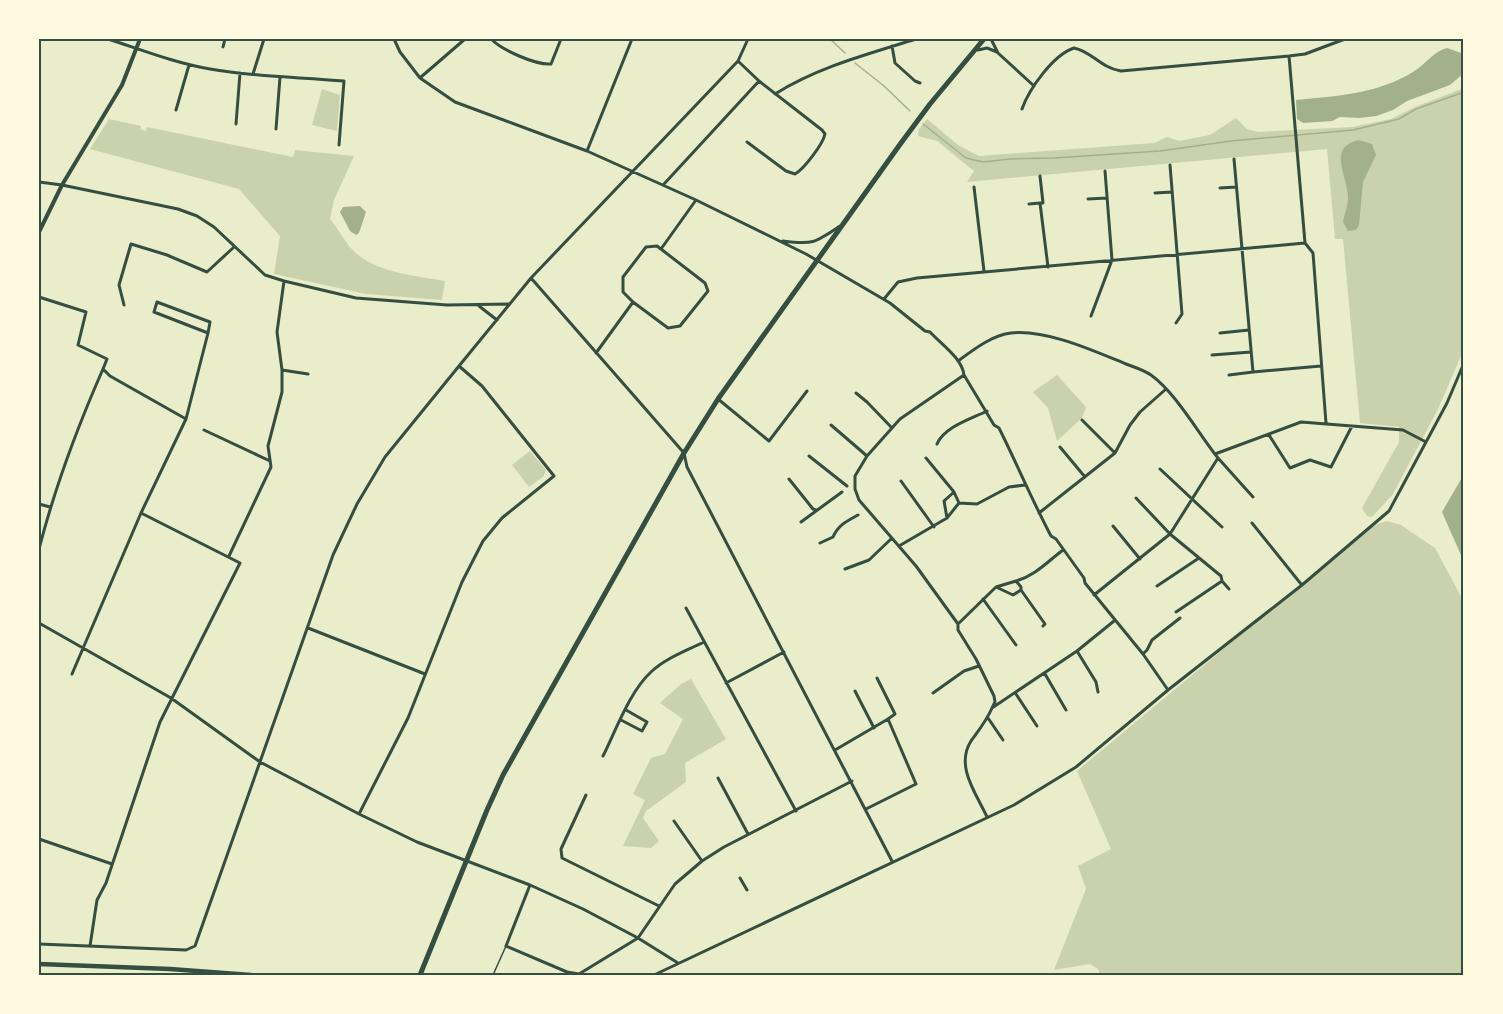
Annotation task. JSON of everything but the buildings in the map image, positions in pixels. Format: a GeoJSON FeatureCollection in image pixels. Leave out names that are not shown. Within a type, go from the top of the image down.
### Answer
{"type":"FeatureCollection","features":[{"type":"Feature","properties":{"kind":"main road"},"geometry":{"type":"LineString","coordinates":[[419,975],[503,775],[684,453],[718,399],[842,225],[930,104],[984,39]]}},
{"type":"Feature","properties":{"kind":"main road"},"geometry":{"type":"LineString","coordinates":[[39,964],[251,975]]}},
{"type":"Feature","properties":{"kind":"street"},"geometry":{"type":"LineString","coordinates":[[108,39],[189,65],[240,73],[344,81],[339,144]]}},
{"type":"Feature","properties":{"kind":"street"},"geometry":{"type":"LineString","coordinates":[[39,232],[42,219],[122,85],[140,39]]}},
{"type":"Feature","properties":{"kind":"street"},"geometry":{"type":"LineString","coordinates":[[223,47],[225,39]]}},
{"type":"Feature","properties":{"kind":"street"},"geometry":{"type":"LineString","coordinates":[[253,74],[264,39]]}},
{"type":"Feature","properties":{"kind":"street"},"geometry":{"type":"LineString","coordinates":[[394,39],[400,52],[420,78],[455,102],[587,151],[664,184],[781,241],[884,299],[925,331],[930,332],[958,361],[994,425],[999,428],[1051,536],[1056,539],[1084,578],[1085,583],[1143,654],[1168,690]]}},
{"type":"Feature","properties":{"kind":"street"},"geometry":{"type":"LineString","coordinates":[[420,78],[465,39]]}},
{"type":"Feature","properties":{"kind":"street"},"geometry":{"type":"LineString","coordinates":[[491,39],[498,46],[543,64],[551,64],[561,39]]}},
{"type":"Feature","properties":{"kind":"street"},"geometry":{"type":"LineString","coordinates":[[587,151],[632,39]]}},
{"type":"Feature","properties":{"kind":"street"},"geometry":{"type":"LineString","coordinates":[[39,944],[193,949],[197,944],[333,555],[357,504],[386,457],[531,278],[738,61],[748,39]]}},
{"type":"Feature","properties":{"kind":"street"},"geometry":{"type":"LineString","coordinates":[[775,94],[792,83],[854,57],[916,39]]}},
{"type":"Feature","properties":{"kind":"street"},"geometry":{"type":"LineString","coordinates":[[991,39],[998,53]]}},
{"type":"Feature","properties":{"kind":"street"},"geometry":{"type":"LineString","coordinates":[[1022,109],[1034,86],[1060,55],[1074,48],[1082,50],[1100,64],[1121,71],[1305,54],[1345,39]]}},
{"type":"Feature","properties":{"kind":"street"},"geometry":{"type":"LineString","coordinates":[[892,46],[895,63],[915,81],[920,82]]}},
{"type":"Feature","properties":{"kind":"street"},"geometry":{"type":"LineString","coordinates":[[971,54],[980,48],[987,48],[998,53],[1034,86]]}},
{"type":"Feature","properties":{"kind":"street"},"geometry":{"type":"LineString","coordinates":[[1289,56],[1305,243],[1313,254],[1326,423]]}},
{"type":"Feature","properties":{"kind":"street"},"geometry":{"type":"LineString","coordinates":[[738,61],[759,81],[825,134],[823,141],[801,171],[795,174],[786,171],[747,142]]}},
{"type":"Feature","properties":{"kind":"street"},"geometry":{"type":"LineString","coordinates":[[176,110],[189,65]]}},
{"type":"Feature","properties":{"kind":"street"},"geometry":{"type":"LineString","coordinates":[[236,124],[240,73]]}},
{"type":"Feature","properties":{"kind":"street"},"geometry":{"type":"LineString","coordinates":[[276,129],[280,77]]}},
{"type":"Feature","properties":{"kind":"street"},"geometry":{"type":"LineString","coordinates":[[664,184],[759,81]]}},
{"type":"Feature","properties":{"kind":"street"},"geometry":{"type":"LineString","coordinates":[[1234,159],[1253,372]]}},
{"type":"Feature","properties":{"kind":"street"},"geometry":{"type":"LineString","coordinates":[[1170,165],[1182,314],[1176,323]]}},
{"type":"Feature","properties":{"kind":"street"},"geometry":{"type":"LineString","coordinates":[[1091,316],[1112,260],[1105,171]]}},
{"type":"Feature","properties":{"kind":"street"},"geometry":{"type":"LineString","coordinates":[[1029,204],[1043,203],[1040,176]]}},
{"type":"Feature","properties":{"kind":"street"},"geometry":{"type":"LineString","coordinates":[[39,182],[62,184],[178,209],[197,216],[265,275],[284,281],[356,298],[447,305],[510,304]]}},
{"type":"Feature","properties":{"kind":"street"},"geometry":{"type":"LineString","coordinates":[[974,187],[984,271]]}},
{"type":"Feature","properties":{"kind":"street"},"geometry":{"type":"LineString","coordinates":[[1220,188],[1236,187]]}},
{"type":"Feature","properties":{"kind":"street"},"geometry":{"type":"LineString","coordinates":[[1155,193],[1172,192]]}},
{"type":"Feature","properties":{"kind":"street"},"geometry":{"type":"LineString","coordinates":[[1088,199],[1107,198]]}},
{"type":"Feature","properties":{"kind":"street"},"geometry":{"type":"LineString","coordinates":[[661,249],[696,200]]}},
{"type":"Feature","properties":{"kind":"street"},"geometry":{"type":"LineString","coordinates":[[1040,203],[1048,267]]}},
{"type":"Feature","properties":{"kind":"street"},"geometry":{"type":"LineString","coordinates":[[781,241],[813,243],[842,225]]}},
{"type":"Feature","properties":{"kind":"street"},"geometry":{"type":"LineString","coordinates":[[884,299],[898,282],[917,278],[1305,243]]}},
{"type":"Feature","properties":{"kind":"street"},"geometry":{"type":"LineString","coordinates":[[124,305],[119,285],[131,244],[167,255],[207,272],[234,246]]}},
{"type":"Feature","properties":{"kind":"street"},"geometry":{"type":"LineString","coordinates":[[657,246],[705,283],[708,291],[680,326],[669,328],[633,302],[623,291],[623,277],[646,247],[657,246]]}},
{"type":"Feature","properties":{"kind":"street"},"geometry":{"type":"LineString","coordinates":[[531,278],[684,453],[687,467],[892,861]]}},
{"type":"Feature","properties":{"kind":"street"},"geometry":{"type":"LineString","coordinates":[[229,556],[271,467],[268,446],[282,392],[282,370],[277,332],[284,281]]}},
{"type":"Feature","properties":{"kind":"street"},"geometry":{"type":"LineString","coordinates":[[39,297],[86,312],[78,345],[107,359],[78,427],[50,507],[39,549]]}},
{"type":"Feature","properties":{"kind":"street"},"geometry":{"type":"LineString","coordinates":[[72,674],[141,513],[186,419],[208,333],[210,322],[157,302],[154,312],[208,333]]}},
{"type":"Feature","properties":{"kind":"street"},"geometry":{"type":"LineString","coordinates":[[596,352],[633,302]]}},
{"type":"Feature","properties":{"kind":"street"},"geometry":{"type":"LineString","coordinates":[[477,305],[497,321]]}},
{"type":"Feature","properties":{"kind":"street"},"geometry":{"type":"LineString","coordinates":[[1220,333],[1249,330]]}},
{"type":"Feature","properties":{"kind":"street"},"geometry":{"type":"LineString","coordinates":[[958,361],[975,348],[994,338],[1010,333],[1035,334],[1112,358],[1150,374],[1166,389],[1216,456],[1253,497]]}},
{"type":"Feature","properties":{"kind":"street"},"geometry":{"type":"LineString","coordinates":[[1212,355],[1251,352]]}},
{"type":"Feature","properties":{"kind":"street"},"geometry":{"type":"LineString","coordinates":[[654,975],[1026,798],[1076,767],[1389,512],[1447,403],[1464,363]]}},
{"type":"Feature","properties":{"kind":"street"},"geometry":{"type":"LineString","coordinates":[[358,814],[404,727],[462,582],[483,541],[502,518],[554,476],[482,386],[459,366]]}},
{"type":"Feature","properties":{"kind":"street"},"geometry":{"type":"LineString","coordinates":[[1228,375],[1322,366]]}},
{"type":"Feature","properties":{"kind":"street"},"geometry":{"type":"LineString","coordinates":[[103,369],[128,387],[186,419]]}},
{"type":"Feature","properties":{"kind":"street"},"geometry":{"type":"LineString","coordinates":[[282,370],[308,374]]}},
{"type":"Feature","properties":{"kind":"street"},"geometry":{"type":"LineString","coordinates":[[964,375],[907,414],[892,428],[867,456],[855,476],[855,489],[859,500],[916,566],[958,624],[958,630],[994,696],[995,702],[988,717],[970,743],[965,759],[966,773],[987,817]]}},
{"type":"Feature","properties":{"kind":"street"},"geometry":{"type":"LineString","coordinates":[[1039,513],[1115,453],[1140,412],[1166,389]]}},
{"type":"Feature","properties":{"kind":"street"},"geometry":{"type":"LineString","coordinates":[[718,399],[769,441],[807,391]]}},
{"type":"Feature","properties":{"kind":"street"},"geometry":{"type":"LineString","coordinates":[[856,393],[892,428]]}},
{"type":"Feature","properties":{"kind":"street"},"geometry":{"type":"LineString","coordinates":[[937,444],[940,437],[951,429],[987,411]]}},
{"type":"Feature","properties":{"kind":"street"},"geometry":{"type":"LineString","coordinates":[[1082,420],[1115,453]]}},
{"type":"Feature","properties":{"kind":"street"},"geometry":{"type":"LineString","coordinates":[[1094,595],[1170,534],[1216,456],[1301,422],[1403,430],[1426,442]]}},
{"type":"Feature","properties":{"kind":"street"},"geometry":{"type":"LineString","coordinates":[[831,425],[867,456]]}},
{"type":"Feature","properties":{"kind":"street"},"geometry":{"type":"LineString","coordinates":[[1269,435],[1290,468],[1310,460],[1330,467],[1352,426]]}},
{"type":"Feature","properties":{"kind":"street"},"geometry":{"type":"LineString","coordinates":[[204,429],[270,461]]}},
{"type":"Feature","properties":{"kind":"street"},"geometry":{"type":"LineString","coordinates":[[1060,447],[1085,477]]}},
{"type":"Feature","properties":{"kind":"street"},"geometry":{"type":"LineString","coordinates":[[809,456],[847,486]]}},
{"type":"Feature","properties":{"kind":"street"},"geometry":{"type":"LineString","coordinates":[[926,458],[954,492],[959,503]]}},
{"type":"Feature","properties":{"kind":"street"},"geometry":{"type":"LineString","coordinates":[[1160,469],[1222,527]]}},
{"type":"Feature","properties":{"kind":"street"},"geometry":{"type":"LineString","coordinates":[[789,479],[816,510]]}},
{"type":"Feature","properties":{"kind":"street"},"geometry":{"type":"LineString","coordinates":[[902,481],[934,527]]}},
{"type":"Feature","properties":{"kind":"street"},"geometry":{"type":"LineString","coordinates":[[959,503],[977,504],[1009,487],[1025,485]]}},
{"type":"Feature","properties":{"kind":"street"},"geometry":{"type":"LineString","coordinates":[[801,522],[842,492]]}},
{"type":"Feature","properties":{"kind":"street"},"geometry":{"type":"LineString","coordinates":[[947,518],[944,501],[954,492]]}},
{"type":"Feature","properties":{"kind":"street"},"geometry":{"type":"LineString","coordinates":[[1137,498],[1170,534],[1216,571],[1229,589]]}},
{"type":"Feature","properties":{"kind":"street"},"geometry":{"type":"LineString","coordinates":[[899,546],[947,518],[959,503]]}},
{"type":"Feature","properties":{"kind":"street"},"geometry":{"type":"LineString","coordinates":[[39,504],[50,507]]}},
{"type":"Feature","properties":{"kind":"street"},"geometry":{"type":"LineString","coordinates":[[90,946],[97,900],[112,864],[160,722],[240,563],[141,513]]}},
{"type":"Feature","properties":{"kind":"street"},"geometry":{"type":"LineString","coordinates":[[820,543],[833,537],[842,524],[858,515]]}},
{"type":"Feature","properties":{"kind":"street"},"geometry":{"type":"LineString","coordinates":[[1252,522],[1302,585]]}},
{"type":"Feature","properties":{"kind":"street"},"geometry":{"type":"LineString","coordinates":[[1113,526],[1140,559]]}},
{"type":"Feature","properties":{"kind":"street"},"geometry":{"type":"LineString","coordinates":[[845,569],[869,560],[892,538]]}},
{"type":"Feature","properties":{"kind":"street"},"geometry":{"type":"LineString","coordinates":[[958,624],[996,587],[1028,578],[1063,550]]}},
{"type":"Feature","properties":{"kind":"street"},"geometry":{"type":"LineString","coordinates":[[1156,586],[1199,558]]}},
{"type":"Feature","properties":{"kind":"street"},"geometry":{"type":"LineString","coordinates":[[1016,581],[1045,624],[1043,626]]}},
{"type":"Feature","properties":{"kind":"street"},"geometry":{"type":"LineString","coordinates":[[1176,612],[1222,581]]}},
{"type":"Feature","properties":{"kind":"street"},"geometry":{"type":"LineString","coordinates":[[996,587],[1013,595],[1021,590]]}},
{"type":"Feature","properties":{"kind":"street"},"geometry":{"type":"LineString","coordinates":[[983,599],[1016,645]]}},
{"type":"Feature","properties":{"kind":"street"},"geometry":{"type":"LineString","coordinates":[[686,608],[796,811]]}},
{"type":"Feature","properties":{"kind":"street"},"geometry":{"type":"LineString","coordinates":[[1143,654],[1148,650],[1152,640],[1180,618]]}},
{"type":"Feature","properties":{"kind":"street"},"geometry":{"type":"LineString","coordinates":[[992,708],[1045,674],[1114,621]]}},
{"type":"Feature","properties":{"kind":"street"},"geometry":{"type":"LineString","coordinates":[[39,623],[171,698],[260,762],[358,814],[417,842],[530,885],[583,909],[638,938],[678,963]]}},
{"type":"Feature","properties":{"kind":"street"},"geometry":{"type":"LineString","coordinates":[[308,628],[425,674]]}},
{"type":"Feature","properties":{"kind":"street"},"geometry":{"type":"LineString","coordinates":[[603,756],[626,710],[650,672],[664,661],[704,642]]}},
{"type":"Feature","properties":{"kind":"street"},"geometry":{"type":"LineString","coordinates":[[1077,651],[1096,682],[1098,692]]}},
{"type":"Feature","properties":{"kind":"street"},"geometry":{"type":"LineString","coordinates":[[726,682],[784,652]]}},
{"type":"Feature","properties":{"kind":"street"},"geometry":{"type":"LineString","coordinates":[[933,693],[963,671],[979,666]]}},
{"type":"Feature","properties":{"kind":"street"},"geometry":{"type":"LineString","coordinates":[[1045,674],[1066,710]]}},
{"type":"Feature","properties":{"kind":"street"},"geometry":{"type":"LineString","coordinates":[[836,750],[895,714],[877,678]]}},
{"type":"Feature","properties":{"kind":"street"},"geometry":{"type":"LineString","coordinates":[[855,691],[874,728]]}},
{"type":"Feature","properties":{"kind":"street"},"geometry":{"type":"LineString","coordinates":[[1016,694],[1036,726]]}},
{"type":"Feature","properties":{"kind":"street"},"geometry":{"type":"LineString","coordinates":[[621,720],[642,730],[647,722],[626,710]]}},
{"type":"Feature","properties":{"kind":"street"},"geometry":{"type":"LineString","coordinates":[[988,717],[1003,740]]}},
{"type":"Feature","properties":{"kind":"street"},"geometry":{"type":"LineString","coordinates":[[866,809],[916,784],[888,719]]}},
{"type":"Feature","properties":{"kind":"street"},"geometry":{"type":"LineString","coordinates":[[718,778],[749,835]]}},
{"type":"Feature","properties":{"kind":"street"},"geometry":{"type":"LineString","coordinates":[[530,885],[506,945],[567,972],[579,974],[638,938],[675,884],[702,861],[852,781]]}},
{"type":"Feature","properties":{"kind":"street"},"geometry":{"type":"LineString","coordinates":[[586,795],[561,849],[562,858],[659,906]]}},
{"type":"Feature","properties":{"kind":"street"},"geometry":{"type":"LineString","coordinates":[[674,821],[702,861]]}},
{"type":"Feature","properties":{"kind":"street"},"geometry":{"type":"LineString","coordinates":[[39,839],[112,864]]}},
{"type":"Feature","properties":{"kind":"street"},"geometry":{"type":"LineString","coordinates":[[740,878],[747,890]]}},
{"type":"Feature","properties":{"kind":"lane"},"geometry":{"type":"LineString","coordinates":[[493,975],[506,945]]}},
{"type":"Feature","properties":{"kind":"shaded area"},"geometry":{"type":"Polygon","coordinates":[[[1447,48],[1464,54],[1464,73],[1450,85],[1407,101],[1393,110],[1376,116],[1340,117],[1332,121],[1303,123],[1297,119],[1296,100],[1356,93],[1385,85],[1413,72],[1438,52],[1447,48]]]}},
{"type":"Feature","properties":{"kind":"shaded area"},"geometry":{"type":"Polygon","coordinates":[[[1464,88],[1464,349],[1438,409],[1393,494],[1372,517],[1367,516],[1362,508],[1399,442],[1399,427],[1360,423],[1343,239],[1335,239],[1327,149],[967,182],[974,171],[937,141],[918,136],[919,129],[927,119],[958,145],[979,156],[1154,143],[1167,137],[1179,141],[1210,135],[1236,118],[1247,129],[1258,132],[1352,127],[1391,119],[1464,88]]]}},
{"type":"Feature","properties":{"kind":"shaded area"},"geometry":{"type":"Polygon","coordinates":[[[322,89],[340,95],[337,131],[312,125],[322,89]]]}},
{"type":"Feature","properties":{"kind":"shaded area"},"geometry":{"type":"Polygon","coordinates":[[[109,119],[141,126],[140,129],[146,131],[147,127],[293,157],[295,150],[354,156],[334,200],[330,219],[349,246],[369,262],[393,271],[445,281],[442,300],[366,294],[274,274],[280,236],[239,189],[90,149],[109,119]]]}},
{"type":"Feature","properties":{"kind":"shaded area"},"geometry":{"type":"Polygon","coordinates":[[[1359,140],[1372,144],[1376,155],[1363,182],[1359,225],[1356,230],[1348,231],[1343,222],[1348,198],[1341,156],[1343,149],[1359,140]]]}},
{"type":"Feature","properties":{"kind":"shaded area"},"geometry":{"type":"Polygon","coordinates":[[[360,206],[366,212],[359,233],[356,235],[350,231],[340,212],[343,207],[360,206]]]}},
{"type":"Feature","properties":{"kind":"shaded area"},"geometry":{"type":"Polygon","coordinates":[[[1057,375],[1086,407],[1082,418],[1057,441],[1048,408],[1033,392],[1057,375]]]}},
{"type":"Feature","properties":{"kind":"shaded area"},"geometry":{"type":"Polygon","coordinates":[[[530,451],[546,470],[544,476],[529,487],[512,465],[530,451]]]}},
{"type":"Feature","properties":{"kind":"shaded area"},"geometry":{"type":"Polygon","coordinates":[[[1464,474],[1464,562],[1442,512],[1464,474]]]}},
{"type":"Feature","properties":{"kind":"shaded area"},"geometry":{"type":"Polygon","coordinates":[[[1387,521],[1401,525],[1435,548],[1464,602],[1464,975],[1100,975],[1098,969],[1090,964],[1054,970],[1086,889],[1078,866],[1111,849],[1077,771],[1371,526],[1387,521]]]}},
{"type":"Feature","properties":{"kind":"shaded area"},"geometry":{"type":"Polygon","coordinates":[[[691,679],[726,739],[685,763],[686,782],[646,811],[643,818],[659,841],[651,848],[623,846],[645,800],[633,794],[651,758],[665,754],[683,719],[660,703],[681,684],[691,679]]]}},
{"type":"Feature","properties":{"kind":"waterway"},"geometry":{"type":"LineString","coordinates":[[830,39],[845,53]]}},
{"type":"Feature","properties":{"kind":"waterway"},"geometry":{"type":"LineString","coordinates":[[855,63],[910,111]]}},
{"type":"Feature","properties":{"kind":"waterway"},"geometry":{"type":"LineString","coordinates":[[923,124],[966,158],[983,162],[1054,158],[1160,151],[1231,141],[1353,130],[1399,119],[1416,109],[1464,92]]}}]}
